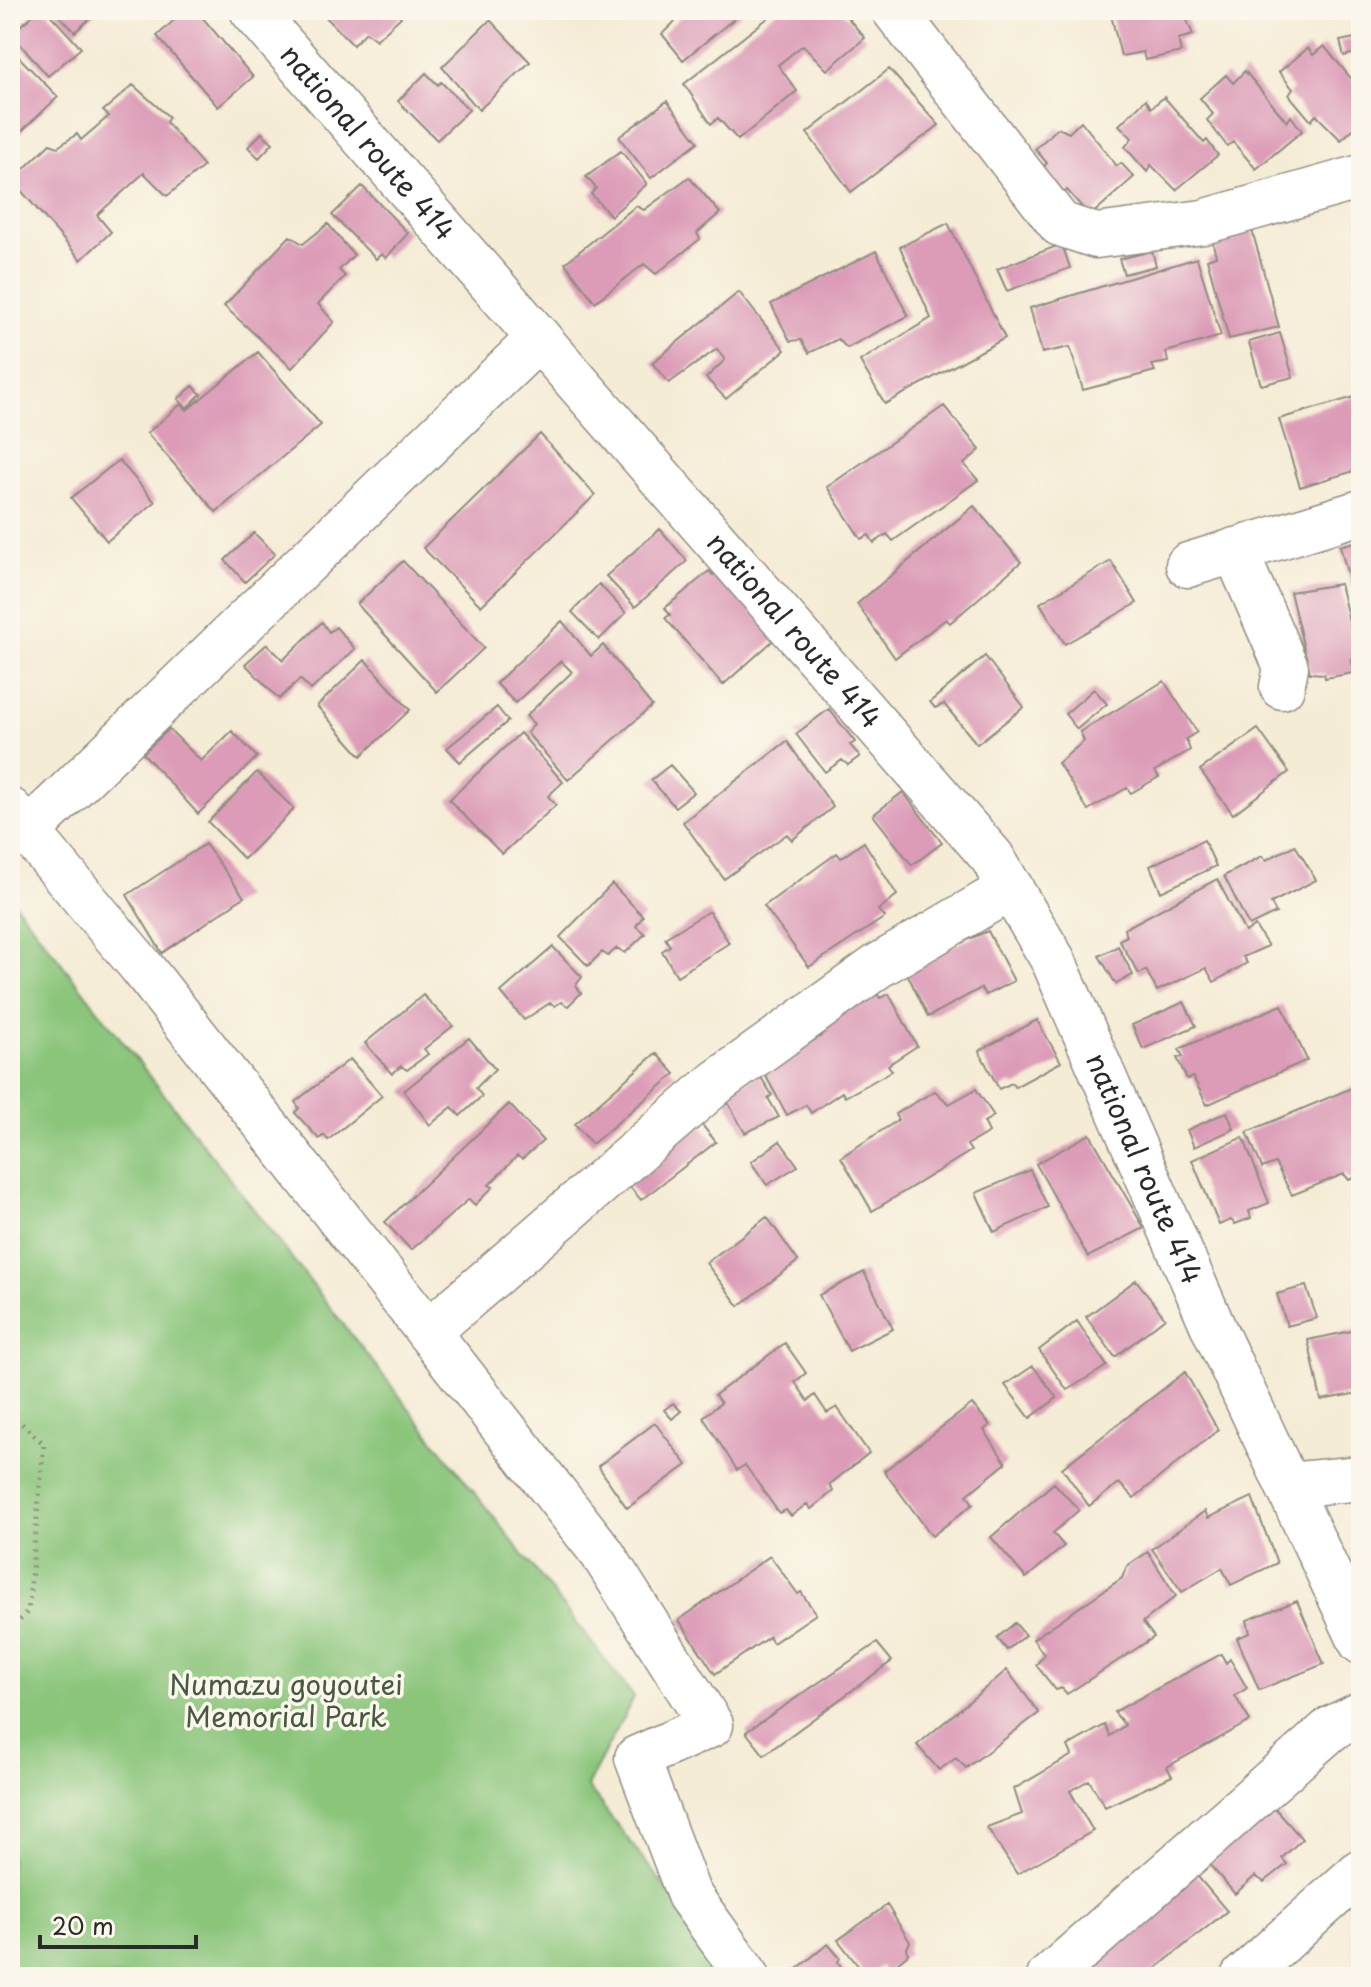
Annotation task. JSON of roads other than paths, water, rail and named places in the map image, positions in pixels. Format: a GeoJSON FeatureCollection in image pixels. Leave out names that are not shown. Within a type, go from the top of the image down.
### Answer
{"type":"FeatureCollection","features":[{"type":"Feature","properties":{"kind":"main road"},"geometry":{"type":"LineString","coordinates":[[894,10],[1060,224],[1096,236],[1203,222],[1361,177]]}},
{"type":"Feature","properties":{"kind":"main road","name":"national route 414"},"geometry":{"type":"LineString","coordinates":[[255,11],[992,857],[1053,960],[1214,1329],[1361,1642]]}},
{"type":"Feature","properties":{"kind":"main road"},"geometry":{"type":"LineString","coordinates":[[539,338],[19,821],[140,965],[602,1553],[711,1725],[637,1758],[689,1895],[748,1977]]}},
{"type":"Feature","properties":{"kind":"main road"},"geometry":{"type":"LineString","coordinates":[[1188,565],[1361,512]]}},
{"type":"Feature","properties":{"kind":"main road"},"geometry":{"type":"LineString","coordinates":[[1235,550],[1286,667],[1282,687]]}},
{"type":"Feature","properties":{"kind":"main road"},"geometry":{"type":"LineString","coordinates":[[428,1332],[717,1082],[878,966],[1011,888]]}},
{"type":"Feature","properties":{"kind":"main road"},"geometry":{"type":"LineString","coordinates":[[1288,1485],[1361,1478]]}},
{"type":"Feature","properties":{"kind":"main road"},"geometry":{"type":"LineString","coordinates":[[1049,1977],[1332,1728],[1361,1714]]}},
{"type":"Feature","properties":{"kind":"main road"},"geometry":{"type":"LineString","coordinates":[[1243,1977],[1361,1871]]}},
{"type":"Feature","properties":{"kind":"park label","name":"Numazu goyoutei Memorial Park"},"geometry":{"type":"Point","coordinates":[286,1701]}}]}
